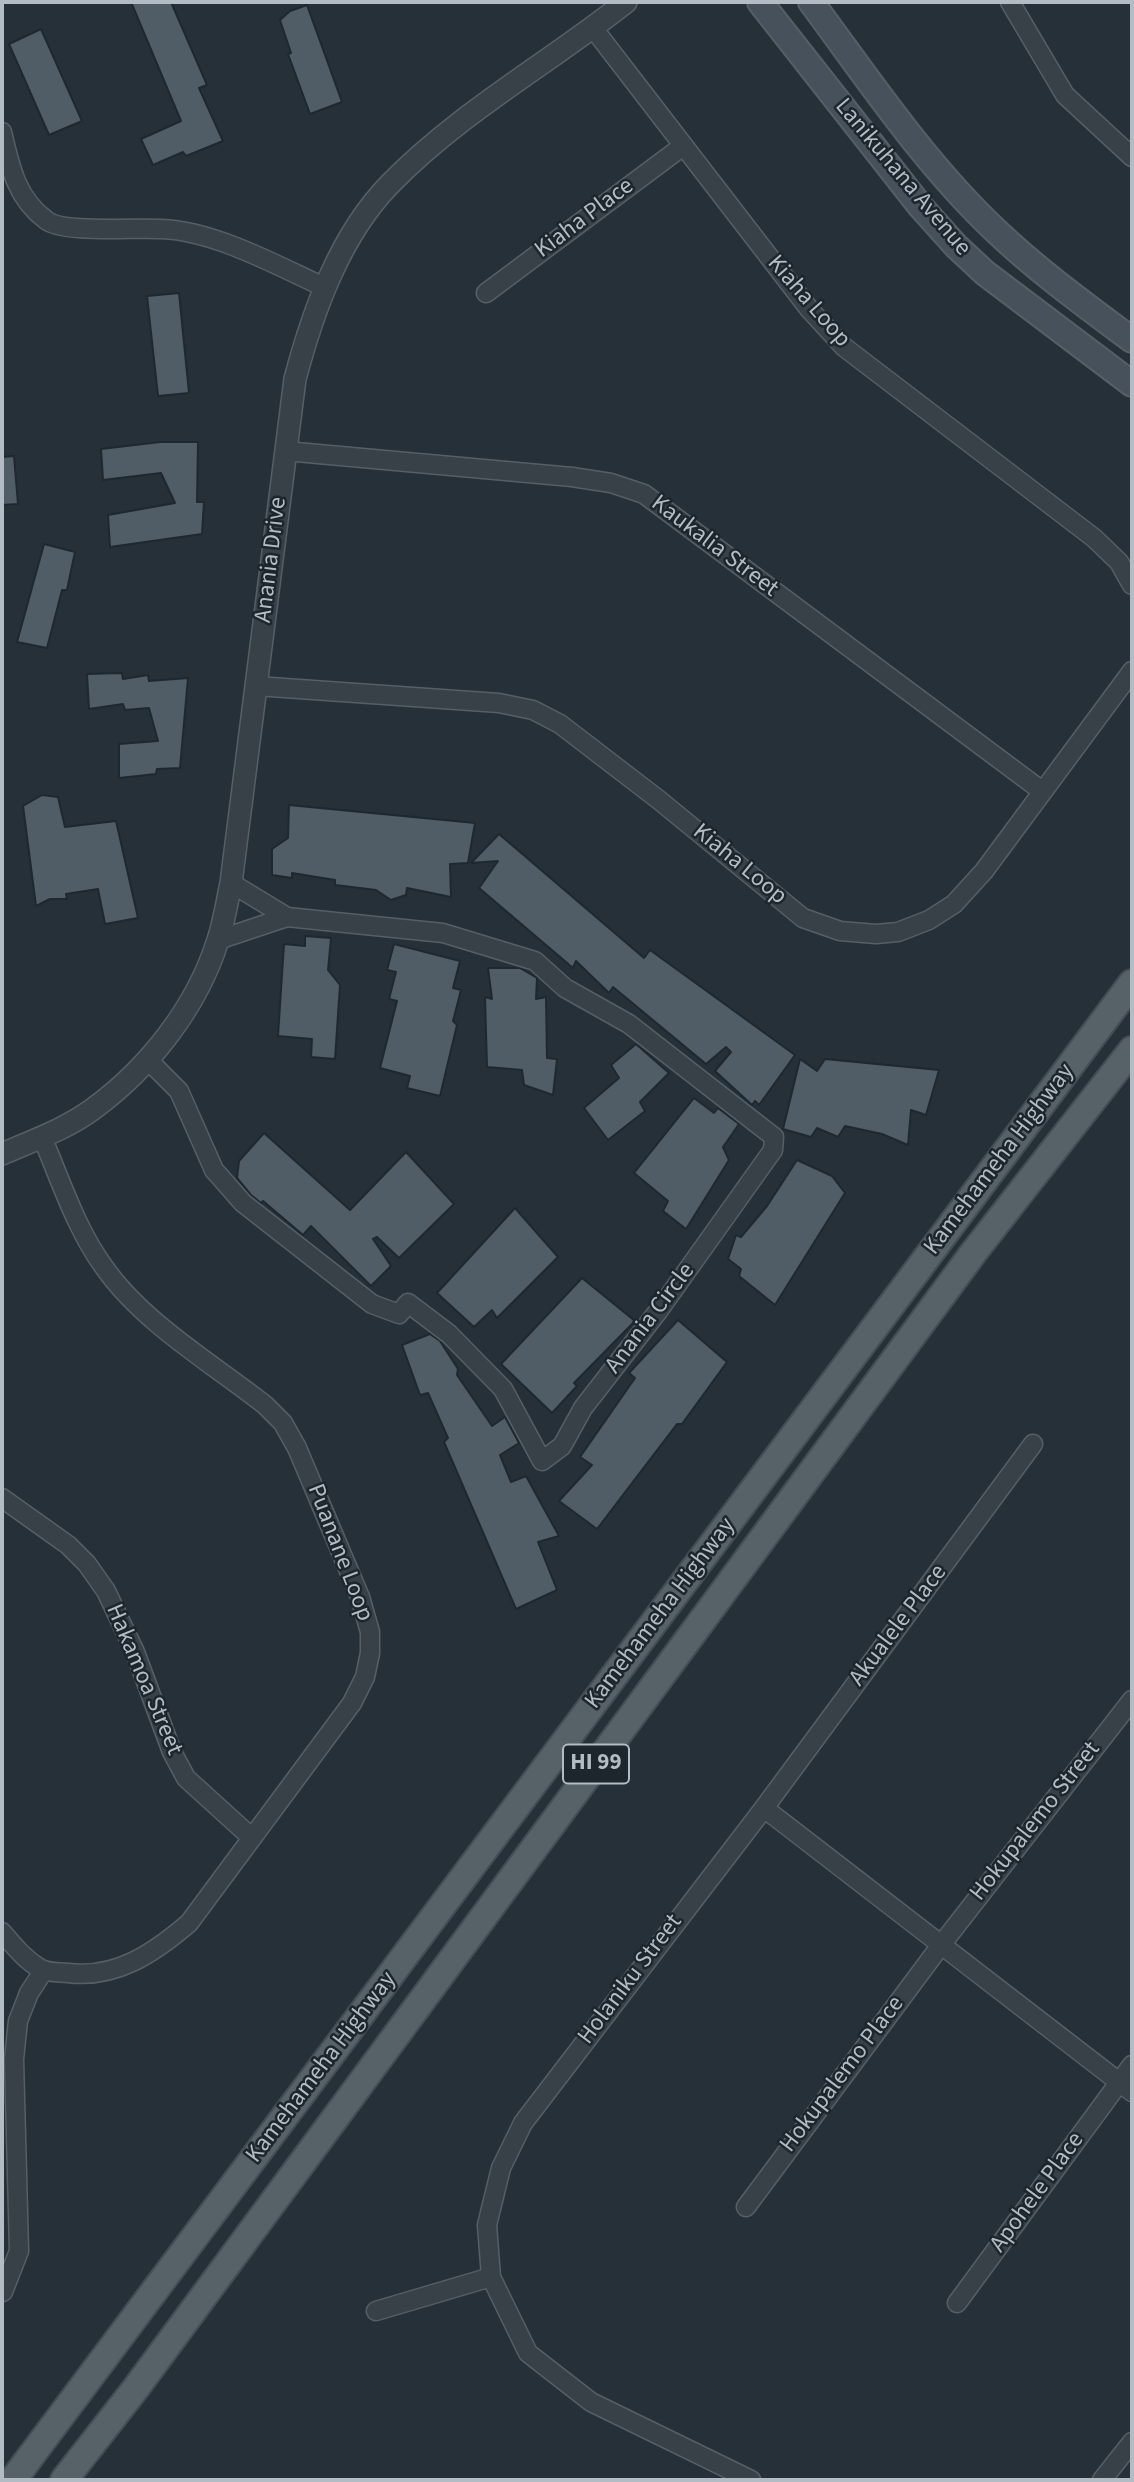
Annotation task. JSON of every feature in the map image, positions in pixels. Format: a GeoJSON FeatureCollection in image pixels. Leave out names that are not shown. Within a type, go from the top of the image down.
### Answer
{"type":"FeatureCollection","features":[{"type":"Feature","properties":{"kind":"main road","name":"Lanikuhana Avenue"},"geometry":{"type":"LineString","coordinates":[[760,2],[921,207],[956,246],[985,273],[1132,384]]}},
{"type":"Feature","properties":{"kind":"main road","name":"Lanikuhana Avenue"},"geometry":{"type":"LineString","coordinates":[[811,2],[903,127],[992,228],[1062,289],[1132,340]]}},
{"type":"Feature","properties":{"kind":"main road","name":"Kamehameha Highway"},"geometry":{"type":"LineString","coordinates":[[19,2473],[1132,983]]}},
{"type":"Feature","properties":{"kind":"main road","name":"Kamehameha Highway"},"geometry":{"type":"LineString","coordinates":[[68,2477],[974,1252],[1132,1049]]}},
{"type":"Feature","properties":{"kind":"street","name":"Anania Drive"},"geometry":{"type":"LineString","coordinates":[[2,1154],[43,1137],[92,1110],[148,1060],[194,997],[218,940],[231,883],[285,451],[299,366],[309,328],[356,229],[389,185],[461,123],[626,2]]}},
{"type":"Feature","properties":{"kind":"street"},"geometry":{"type":"LineString","coordinates":[[1010,2],[1065,95],[1132,157]]}},
{"type":"Feature","properties":{"kind":"street","name":"Kiaha Loop"},"geometry":{"type":"LineString","coordinates":[[593,28],[810,310],[844,347],[1094,538],[1119,562],[1132,585]]}},
{"type":"Feature","properties":{"kind":"street"},"geometry":{"type":"LineString","coordinates":[[2,132],[14,184],[47,222],[75,227],[165,229],[235,246],[327,288]]}},
{"type":"Feature","properties":{"kind":"street","name":"Kiaha Place"},"geometry":{"type":"LineString","coordinates":[[486,293],[683,146]]}},
{"type":"Feature","properties":{"kind":"street","name":"Kaukalia Street"},"geometry":{"type":"LineString","coordinates":[[285,451],[572,477],[611,483],[644,494],[1042,791]]}},
{"type":"Feature","properties":{"kind":"street","name":"Kiaha Loop"},"geometry":{"type":"LineString","coordinates":[[256,686],[499,703],[533,710],[560,724],[660,800],[803,918],[840,931],[876,934],[898,932],[929,920],[954,904],[984,871],[1127,682],[1132,671]]}},
{"type":"Feature","properties":{"kind":"street","name":"Anania Circle"},"geometry":{"type":"LineString","coordinates":[[231,883],[287,917]]}},
{"type":"Feature","properties":{"kind":"street","name":"Anania Circle"},"geometry":{"type":"LineString","coordinates":[[148,1060],[179,1091],[214,1170],[243,1203],[372,1304],[398,1314],[408,1303],[449,1334],[503,1389],[542,1461],[562,1446],[583,1408],[764,1167],[773,1150],[774,1137],[629,1024],[565,988],[535,961],[443,933],[287,917],[218,940]]}},
{"type":"Feature","properties":{"kind":"street","name":"Puanane Loop"},"geometry":{"type":"LineString","coordinates":[[2,1932],[22,1956],[44,1970],[87,1976],[118,1968],[161,1947],[189,1923],[352,1703],[365,1677],[370,1653],[370,1632],[360,1597],[297,1448],[283,1423],[121,1290],[102,1265],[80,1226],[43,1137]]}},
{"type":"Feature","properties":{"kind":"street","name":"Akualele Place"},"geometry":{"type":"LineString","coordinates":[[764,1808],[1033,1444]]}},
{"type":"Feature","properties":{"kind":"street","name":"Hakamoa Street"},"geometry":{"type":"LineString","coordinates":[[2,1498],[68,1545],[87,1564],[106,1591],[135,1652],[172,1752],[186,1778],[252,1838]]}},
{"type":"Feature","properties":{"kind":"street","name":"Hokupalemo Street"},"geometry":{"type":"LineString","coordinates":[[941,1945],[1132,1700]]}},
{"type":"Feature","properties":{"kind":"street"},"geometry":{"type":"LineString","coordinates":[[764,1808],[1125,2088]]}},
{"type":"Feature","properties":{"kind":"street","name":"Holaniku Street"},"geometry":{"type":"LineString","coordinates":[[751,2480],[592,2402],[528,2353],[491,2277],[487,2225],[501,2168],[523,2123],[764,1808]]}},
{"type":"Feature","properties":{"kind":"street","name":"Hokupalemo Place"},"geometry":{"type":"LineString","coordinates":[[746,2207],[941,1945]]}},
{"type":"Feature","properties":{"kind":"street"},"geometry":{"type":"LineString","coordinates":[[3,2292],[19,2251],[14,2059],[18,2021],[29,1993],[44,1970]]}},
{"type":"Feature","properties":{"kind":"street","name":"Apohele Place"},"geometry":{"type":"LineString","coordinates":[[957,2303],[1125,2088],[1132,2066]]}},
{"type":"Feature","properties":{"kind":"street"},"geometry":{"type":"LineString","coordinates":[[376,2311],[491,2277]]}},
{"type":"Feature","properties":{"kind":"street"},"geometry":{"type":"LineString","coordinates":[[1102,2480],[1132,2442]]}},
{"type":"Feature","properties":{"kind":"building"},"geometry":{"type":"Polygon","coordinates":[[[131,2],[171,2],[207,85],[199,88],[223,141],[186,156],[183,152],[153,165],[141,139],[181,121],[131,2]]]}},
{"type":"Feature","properties":{"kind":"building"},"geometry":{"type":"Polygon","coordinates":[[[307,5],[342,102],[310,114],[288,54],[291,53],[280,20],[290,11],[307,5]]]}},
{"type":"Feature","properties":{"kind":"building"},"geometry":{"type":"Polygon","coordinates":[[[41,29],[82,121],[49,135],[9,44],[41,29]]]}},
{"type":"Feature","properties":{"kind":"building"},"geometry":{"type":"Polygon","coordinates":[[[179,293],[189,393],[158,396],[147,296],[179,293]]]}},
{"type":"Feature","properties":{"kind":"building"},"geometry":{"type":"Polygon","coordinates":[[[160,442],[198,442],[197,502],[204,502],[202,534],[110,547],[108,515],[175,503],[161,473],[103,480],[101,449],[160,442]]]}},
{"type":"Feature","properties":{"kind":"building"},"geometry":{"type":"Polygon","coordinates":[[[14,456],[18,504],[2,505],[2,457],[14,456]]]}},
{"type":"Feature","properties":{"kind":"building"},"geometry":{"type":"Polygon","coordinates":[[[44,544],[75,552],[67,590],[62,590],[47,648],[17,642],[44,544]]]}},
{"type":"Feature","properties":{"kind":"building"},"geometry":{"type":"Polygon","coordinates":[[[122,673],[123,679],[148,675],[149,681],[188,678],[180,768],[157,769],[156,774],[119,778],[119,744],[158,741],[149,708],[125,710],[123,704],[89,709],[87,674],[122,673]]]}},
{"type":"Feature","properties":{"kind":"building"},"geometry":{"type":"Polygon","coordinates":[[[42,795],[58,797],[65,827],[116,821],[138,918],[105,924],[98,889],[66,894],[67,899],[50,899],[36,906],[23,806],[42,795]]]}},
{"type":"Feature","properties":{"kind":"building"},"geometry":{"type":"Polygon","coordinates":[[[289,805],[475,823],[468,863],[450,864],[451,897],[407,888],[406,895],[391,900],[376,890],[335,885],[335,880],[292,873],[292,878],[272,875],[272,849],[288,838],[289,805]]]}},
{"type":"Feature","properties":{"kind":"building"},"geometry":{"type":"Polygon","coordinates":[[[499,834],[644,958],[650,950],[795,1055],[759,1105],[755,1101],[752,1105],[715,1071],[731,1052],[726,1047],[706,1064],[613,987],[609,993],[576,961],[573,968],[479,888],[498,861],[471,863],[499,834]]]}},
{"type":"Feature","properties":{"kind":"building"},"geometry":{"type":"Polygon","coordinates":[[[305,936],[331,938],[328,970],[340,985],[335,1059],[311,1057],[312,1039],[278,1036],[284,944],[305,946],[305,936]]]}},
{"type":"Feature","properties":{"kind":"building"},"geometry":{"type":"Polygon","coordinates":[[[394,944],[460,961],[453,988],[461,990],[453,1021],[457,1025],[440,1096],[407,1088],[410,1076],[380,1068],[397,1001],[389,999],[396,972],[387,970],[394,944]]]}},
{"type":"Feature","properties":{"kind":"building"},"geometry":{"type":"Polygon","coordinates":[[[488,968],[520,968],[537,978],[536,999],[546,997],[547,1058],[557,1059],[553,1095],[524,1085],[522,1070],[487,1067],[485,997],[492,999],[488,968]]]}},
{"type":"Feature","properties":{"kind":"building"},"geometry":{"type":"Polygon","coordinates":[[[636,1044],[669,1073],[640,1102],[645,1111],[608,1140],[584,1108],[619,1078],[611,1065],[636,1044]]]}},
{"type":"Feature","properties":{"kind":"building"},"geometry":{"type":"Polygon","coordinates":[[[800,1059],[817,1071],[825,1059],[939,1070],[926,1115],[911,1110],[908,1145],[882,1134],[845,1126],[838,1137],[817,1128],[811,1137],[783,1129],[800,1059]]]}},
{"type":"Feature","properties":{"kind":"building"},"geometry":{"type":"Polygon","coordinates":[[[694,1098],[714,1113],[718,1108],[739,1124],[723,1147],[729,1160],[686,1229],[663,1211],[668,1201],[634,1173],[694,1098]]]}},
{"type":"Feature","properties":{"kind":"building"},"geometry":{"type":"Polygon","coordinates":[[[264,1133],[350,1210],[406,1152],[454,1204],[399,1258],[377,1237],[373,1239],[391,1266],[371,1286],[311,1226],[303,1235],[263,1201],[261,1203],[251,1195],[237,1178],[239,1161],[264,1133]]]}},
{"type":"Feature","properties":{"kind":"building"},"geometry":{"type":"Polygon","coordinates":[[[797,1160],[832,1176],[845,1193],[775,1305],[739,1276],[741,1269],[728,1259],[736,1235],[741,1237],[767,1206],[797,1160]]]}},
{"type":"Feature","properties":{"kind":"building"},"geometry":{"type":"Polygon","coordinates":[[[515,1208],[558,1257],[497,1318],[492,1310],[474,1327],[437,1293],[515,1208]]]}},
{"type":"Feature","properties":{"kind":"building"},"geometry":{"type":"Polygon","coordinates":[[[582,1278],[635,1321],[574,1383],[577,1386],[552,1413],[501,1364],[582,1278]]]}},
{"type":"Feature","properties":{"kind":"building"},"geometry":{"type":"Polygon","coordinates":[[[678,1320],[727,1362],[682,1424],[677,1424],[597,1529],[559,1501],[592,1465],[580,1457],[635,1378],[629,1373],[678,1320]]]}},
{"type":"Feature","properties":{"kind":"building"},"geometry":{"type":"Polygon","coordinates":[[[430,1334],[440,1341],[458,1369],[457,1375],[492,1426],[505,1417],[519,1443],[500,1455],[511,1482],[526,1476],[559,1536],[538,1542],[557,1590],[516,1609],[444,1442],[448,1438],[428,1393],[420,1395],[402,1345],[430,1334]]]}}]}
